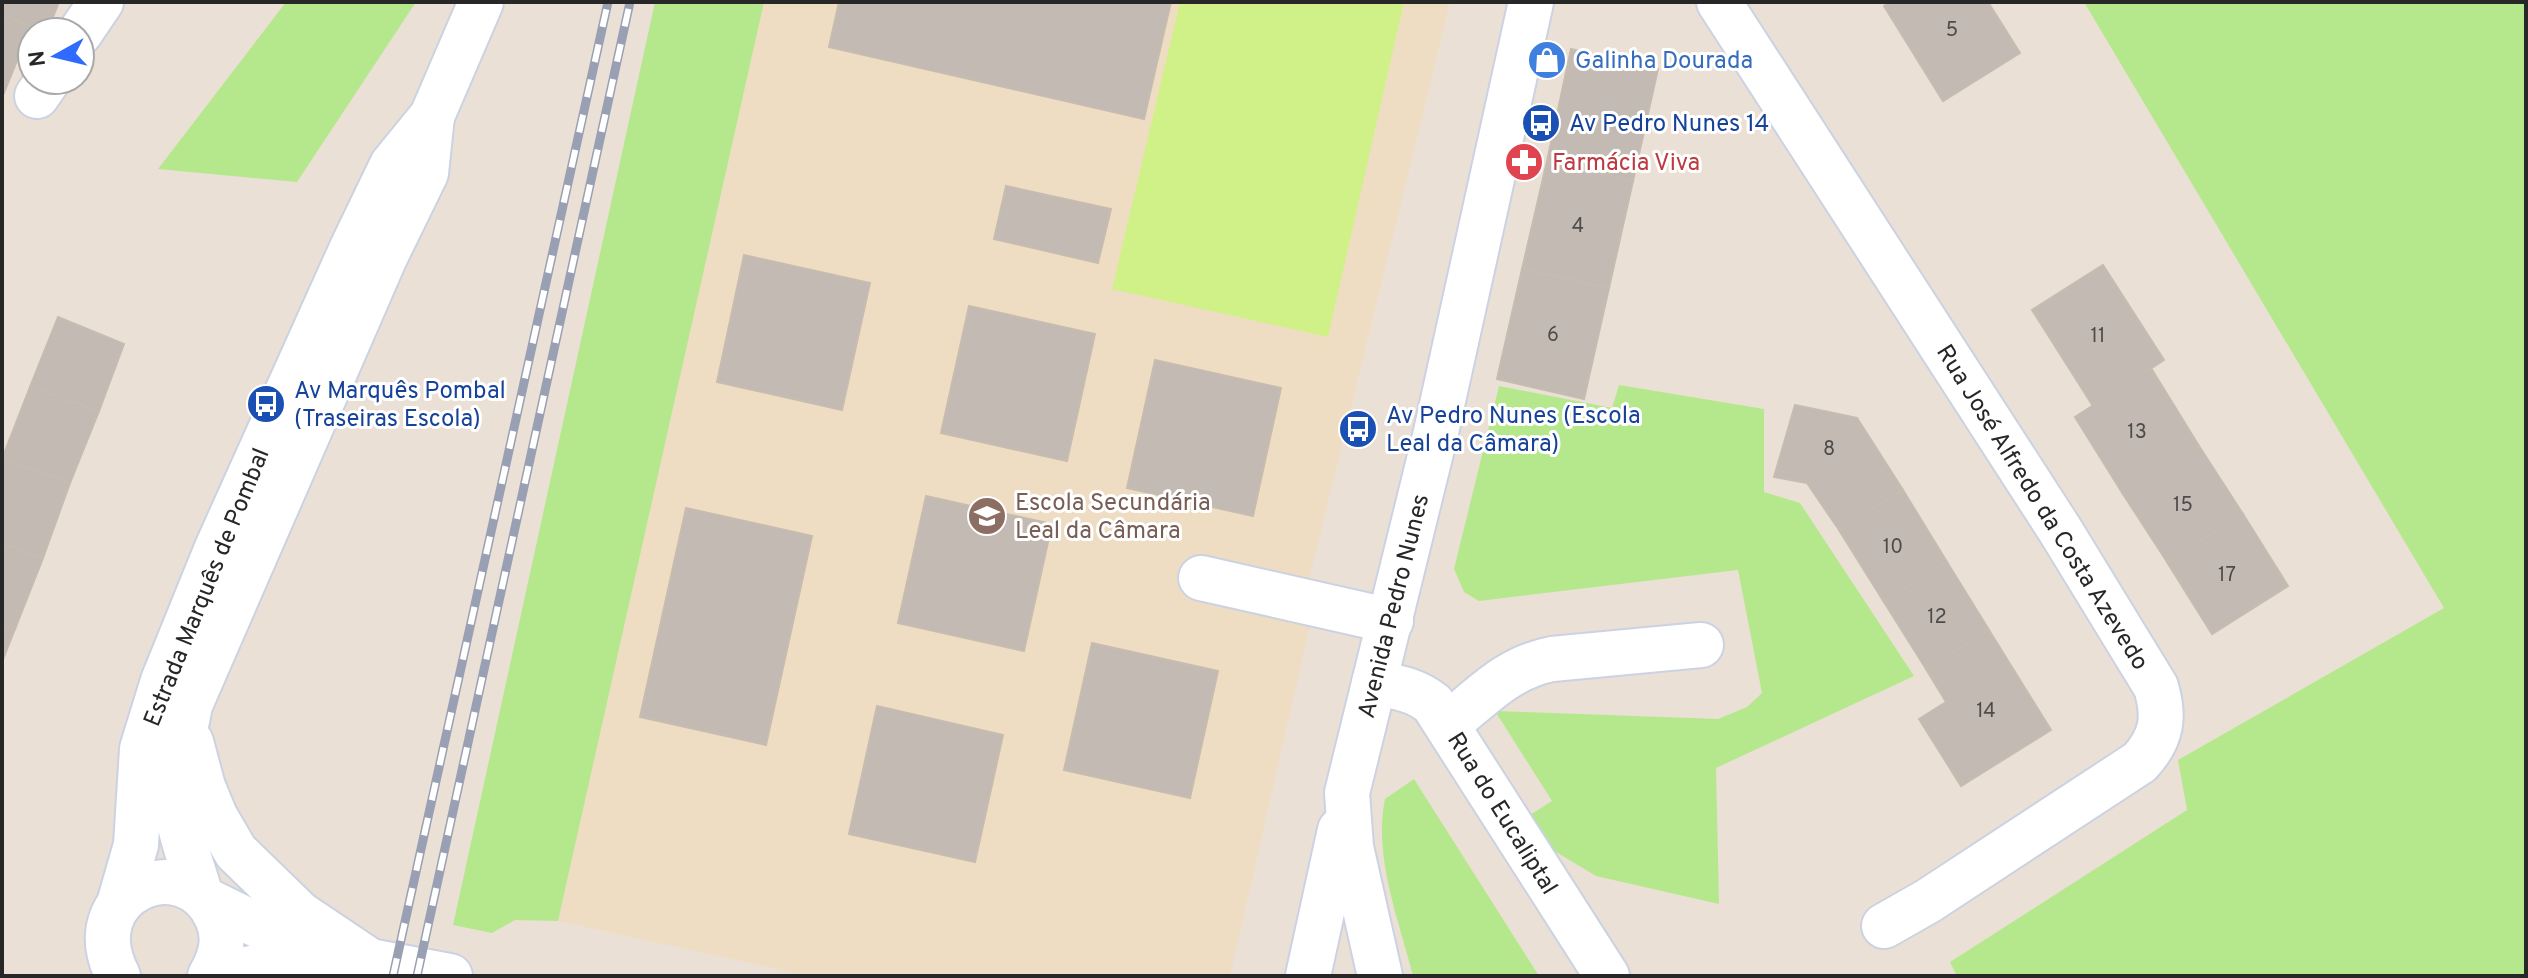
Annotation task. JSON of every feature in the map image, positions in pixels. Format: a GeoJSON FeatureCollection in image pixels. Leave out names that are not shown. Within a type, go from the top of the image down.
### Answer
{"type":"FeatureCollection","features":[{"type":"Feature","properties":{"kind":"street","name":"Estrada Marquês de Pombal"},"geometry":{"type":"LineString","coordinates":[[112,970],[106,940],[109,921],[119,904],[136,845],[142,749],[163,681],[217,548],[352,248],[392,165],[432,116],[481,2]]}},
{"type":"Feature","properties":{"kind":"street","name":"Avenida Pedro Nunes"},"geometry":{"type":"LineString","coordinates":[[1380,976],[1351,847],[1347,793],[1436,432],[1531,2]]}},
{"type":"Feature","properties":{"kind":"street","name":"Rua José Alfredo da Costa Azevedo"},"geometry":{"type":"LineString","coordinates":[[1719,2],[2060,530],[2156,687],[2162,705],[2159,735],[2140,762],[1928,901],[1884,926]]}},
{"type":"Feature","properties":{"kind":"street","name":"Estrada Marquês de Pombal"},"geometry":{"type":"LineString","coordinates":[[210,976],[222,944],[220,926],[203,896],[181,833],[176,796],[178,764],[190,705],[385,257],[426,173],[432,116]]}},
{"type":"Feature","properties":{"kind":"street"},"geometry":{"type":"LineString","coordinates":[[1201,578],[1391,621]]}},
{"type":"Feature","properties":{"kind":"street"},"geometry":{"type":"LineString","coordinates":[[1448,724],[1514,671],[1531,663],[1701,645]]}},
{"type":"Feature","properties":{"kind":"street","name":"Rua do Eucaliptal"},"geometry":{"type":"LineString","coordinates":[[1374,683],[1422,695],[1433,704],[1607,976]]}},
{"type":"Feature","properties":{"kind":"street"},"geometry":{"type":"LineString","coordinates":[[186,724],[203,787],[215,816],[236,852],[300,914],[367,959]]}},
{"type":"Feature","properties":{"kind":"street"},"geometry":{"type":"LineString","coordinates":[[1308,976],[1347,793]]}},
{"type":"Feature","properties":{"kind":"street"},"geometry":{"type":"LineString","coordinates":[[119,904],[134,891],[152,883],[170,882],[269,931],[323,952],[450,976]]}},
{"type":"Feature","properties":{"kind":"street"},"geometry":{"type":"LineString","coordinates":[[229,976],[323,952]]}},
{"type":"Feature","properties":{"kind":"shaded area","name":"Escola Secundária Leal da Câmara"},"geometry":{"type":"Polygon","coordinates":[[[764,2],[1450,2],[1304,600],[1310,625],[1230,976],[810,976],[558,921],[764,2]]]}},
{"type":"Feature","properties":{"kind":"green space"},"geometry":{"type":"Polygon","coordinates":[[[286,2],[416,2],[297,182],[158,169],[286,2]]]}},
{"type":"Feature","properties":{"kind":"green space"},"geometry":{"type":"Polygon","coordinates":[[[655,2],[764,2],[558,921],[515,920],[492,933],[453,925],[655,2]]]}},
{"type":"Feature","properties":{"kind":"green space"},"geometry":{"type":"Polygon","coordinates":[[[1180,2],[1404,2],[1328,337],[1112,289],[1180,2]]]}},
{"type":"Feature","properties":{"kind":"green space"},"geometry":{"type":"Polygon","coordinates":[[[2084,2],[2526,2],[2526,976],[1957,976],[1950,962],[2187,810],[2178,760],[2444,608],[2084,2]]]}},
{"type":"Feature","properties":{"kind":"green space"},"geometry":{"type":"Polygon","coordinates":[[[1619,385],[1764,409],[1764,492],[1800,503],[1914,676],[1716,768],[1719,904],[1596,876],[1551,849],[1527,817],[1552,801],[1495,711],[1718,719],[1747,707],[1762,693],[1738,570],[1479,601],[1464,592],[1454,569],[1499,386],[1612,408],[1619,385]]]}},
{"type":"Feature","properties":{"kind":"green space"},"geometry":{"type":"Polygon","coordinates":[[[1414,779],[1539,976],[1413,976],[1389,888],[1382,821],[1385,799],[1414,779]]]}},
{"type":"Feature","properties":{"kind":"building"},"geometry":{"type":"Polygon","coordinates":[[[2,2],[59,2],[53,16],[16,16],[16,20],[2,15],[2,2]]]}},
{"type":"Feature","properties":{"kind":"building"},"geometry":{"type":"Polygon","coordinates":[[[839,2],[1171,2],[1144,119],[829,47],[839,2]]]}},
{"type":"Feature","properties":{"kind":"building"},"geometry":{"type":"Polygon","coordinates":[[[1890,2],[1988,2],[2020,53],[1943,101],[1884,6],[1890,2]]]}},
{"type":"Feature","properties":{"kind":"building"},"geometry":{"type":"Polygon","coordinates":[[[2,15],[16,20],[16,63],[2,98],[2,15]]]}},
{"type":"Feature","properties":{"kind":"building"},"geometry":{"type":"Polygon","coordinates":[[[1571,49],[1658,69],[1633,181],[1547,161],[1571,49]]]}},
{"type":"Feature","properties":{"kind":"building"},"geometry":{"type":"Polygon","coordinates":[[[1547,161],[1633,181],[1609,288],[1522,269],[1547,161]]]}},
{"type":"Feature","properties":{"kind":"building"},"geometry":{"type":"Polygon","coordinates":[[[1006,186],[1111,209],[1098,263],[994,239],[1006,186]]]}},
{"type":"Feature","properties":{"kind":"building"},"geometry":{"type":"Polygon","coordinates":[[[744,255],[870,283],[842,410],[717,382],[744,255]]]}},
{"type":"Feature","properties":{"kind":"building"},"geometry":{"type":"Polygon","coordinates":[[[2103,265],[2164,360],[2093,406],[2032,310],[2103,265]]]}},
{"type":"Feature","properties":{"kind":"building"},"geometry":{"type":"Polygon","coordinates":[[[1522,269],[1609,288],[1584,399],[1497,379],[1522,269]]]}},
{"type":"Feature","properties":{"kind":"building"},"geometry":{"type":"Polygon","coordinates":[[[969,306],[1095,334],[1067,461],[941,433],[969,306]]]}},
{"type":"Feature","properties":{"kind":"building"},"geometry":{"type":"Polygon","coordinates":[[[58,317],[124,344],[99,411],[30,387],[58,317]]]}},
{"type":"Feature","properties":{"kind":"building"},"geometry":{"type":"Polygon","coordinates":[[[1155,360],[1281,388],[1253,516],[1127,488],[1155,360]]]}},
{"type":"Feature","properties":{"kind":"building"},"geometry":{"type":"Polygon","coordinates":[[[2151,368],[2199,446],[2123,494],[2075,417],[2151,368]]]}},
{"type":"Feature","properties":{"kind":"building"},"geometry":{"type":"Polygon","coordinates":[[[30,387],[99,411],[70,483],[2,459],[30,387]]]}},
{"type":"Feature","properties":{"kind":"building"},"geometry":{"type":"Polygon","coordinates":[[[1795,405],[1857,418],[1903,490],[1839,530],[1807,483],[1774,477],[1795,405]]]}},
{"type":"Feature","properties":{"kind":"building"},"geometry":{"type":"Polygon","coordinates":[[[2199,446],[2243,514],[2167,562],[2123,494],[2199,446]]]}},
{"type":"Feature","properties":{"kind":"building"},"geometry":{"type":"Polygon","coordinates":[[[2,459],[70,483],[43,558],[2,543],[2,459]]]}},
{"type":"Feature","properties":{"kind":"building"},"geometry":{"type":"Polygon","coordinates":[[[1903,490],[1947,562],[1884,602],[1839,530],[1903,490]]]}},
{"type":"Feature","properties":{"kind":"building"},"geometry":{"type":"Polygon","coordinates":[[[926,496],[1052,524],[1024,651],[898,623],[926,496]]]}},
{"type":"Feature","properties":{"kind":"building"},"geometry":{"type":"Polygon","coordinates":[[[686,508],[812,536],[766,745],[640,717],[686,508]]]}},
{"type":"Feature","properties":{"kind":"building"},"geometry":{"type":"Polygon","coordinates":[[[2243,514],[2288,586],[2212,634],[2167,562],[2243,514]]]}},
{"type":"Feature","properties":{"kind":"building"},"geometry":{"type":"Polygon","coordinates":[[[2,543],[43,558],[15,629],[2,625],[2,543]]]}},
{"type":"Feature","properties":{"kind":"building"},"geometry":{"type":"Polygon","coordinates":[[[1947,562],[1989,630],[1926,669],[1884,602],[1947,562]]]}},
{"type":"Feature","properties":{"kind":"building"},"geometry":{"type":"Polygon","coordinates":[[[2,625],[15,629],[2,662],[2,625]]]}},
{"type":"Feature","properties":{"kind":"building"},"geometry":{"type":"Polygon","coordinates":[[[1989,630],[2051,730],[1961,786],[1919,719],[1946,702],[1926,669],[1989,630]]]}},
{"type":"Feature","properties":{"kind":"building"},"geometry":{"type":"Polygon","coordinates":[[[1092,643],[1218,671],[1190,798],[1064,770],[1092,643]]]}},
{"type":"Feature","properties":{"kind":"building"},"geometry":{"type":"Polygon","coordinates":[[[877,706],[1003,735],[975,862],[849,834],[877,706]]]}},
{"type":"Feature","properties":{"kind":"railway"},"geometry":{"type":"LineString","coordinates":[[393,976],[608,2]]}},
{"type":"Feature","properties":{"kind":"railway"},"geometry":{"type":"LineString","coordinates":[[417,976],[630,2]]}},
{"type":"Feature","properties":{"kind":"place","name":"Galinha Dourada"},"geometry":{"type":"Point","coordinates":[1547,60]}},
{"type":"Feature","properties":{"kind":"place","name":"Av Pedro Nunes 14"},"geometry":{"type":"Point","coordinates":[1541,123]}},
{"type":"Feature","properties":{"kind":"place","name":"Farmácia Viva"},"geometry":{"type":"Point","coordinates":[1524,162]}},
{"type":"Feature","properties":{"kind":"place","name":"Av Marquês Pombal (Traseiras Escola)"},"geometry":{"type":"Point","coordinates":[266,404]}},
{"type":"Feature","properties":{"kind":"place","name":"Av Pedro Nunes (Escola Leal da Câmara)"},"geometry":{"type":"Point","coordinates":[1358,429]}},
{"type":"Feature","properties":{"kind":"place","name":"Escola Secundária Leal da Câmara"},"geometry":{"type":"Point","coordinates":[987,516]}}]}
